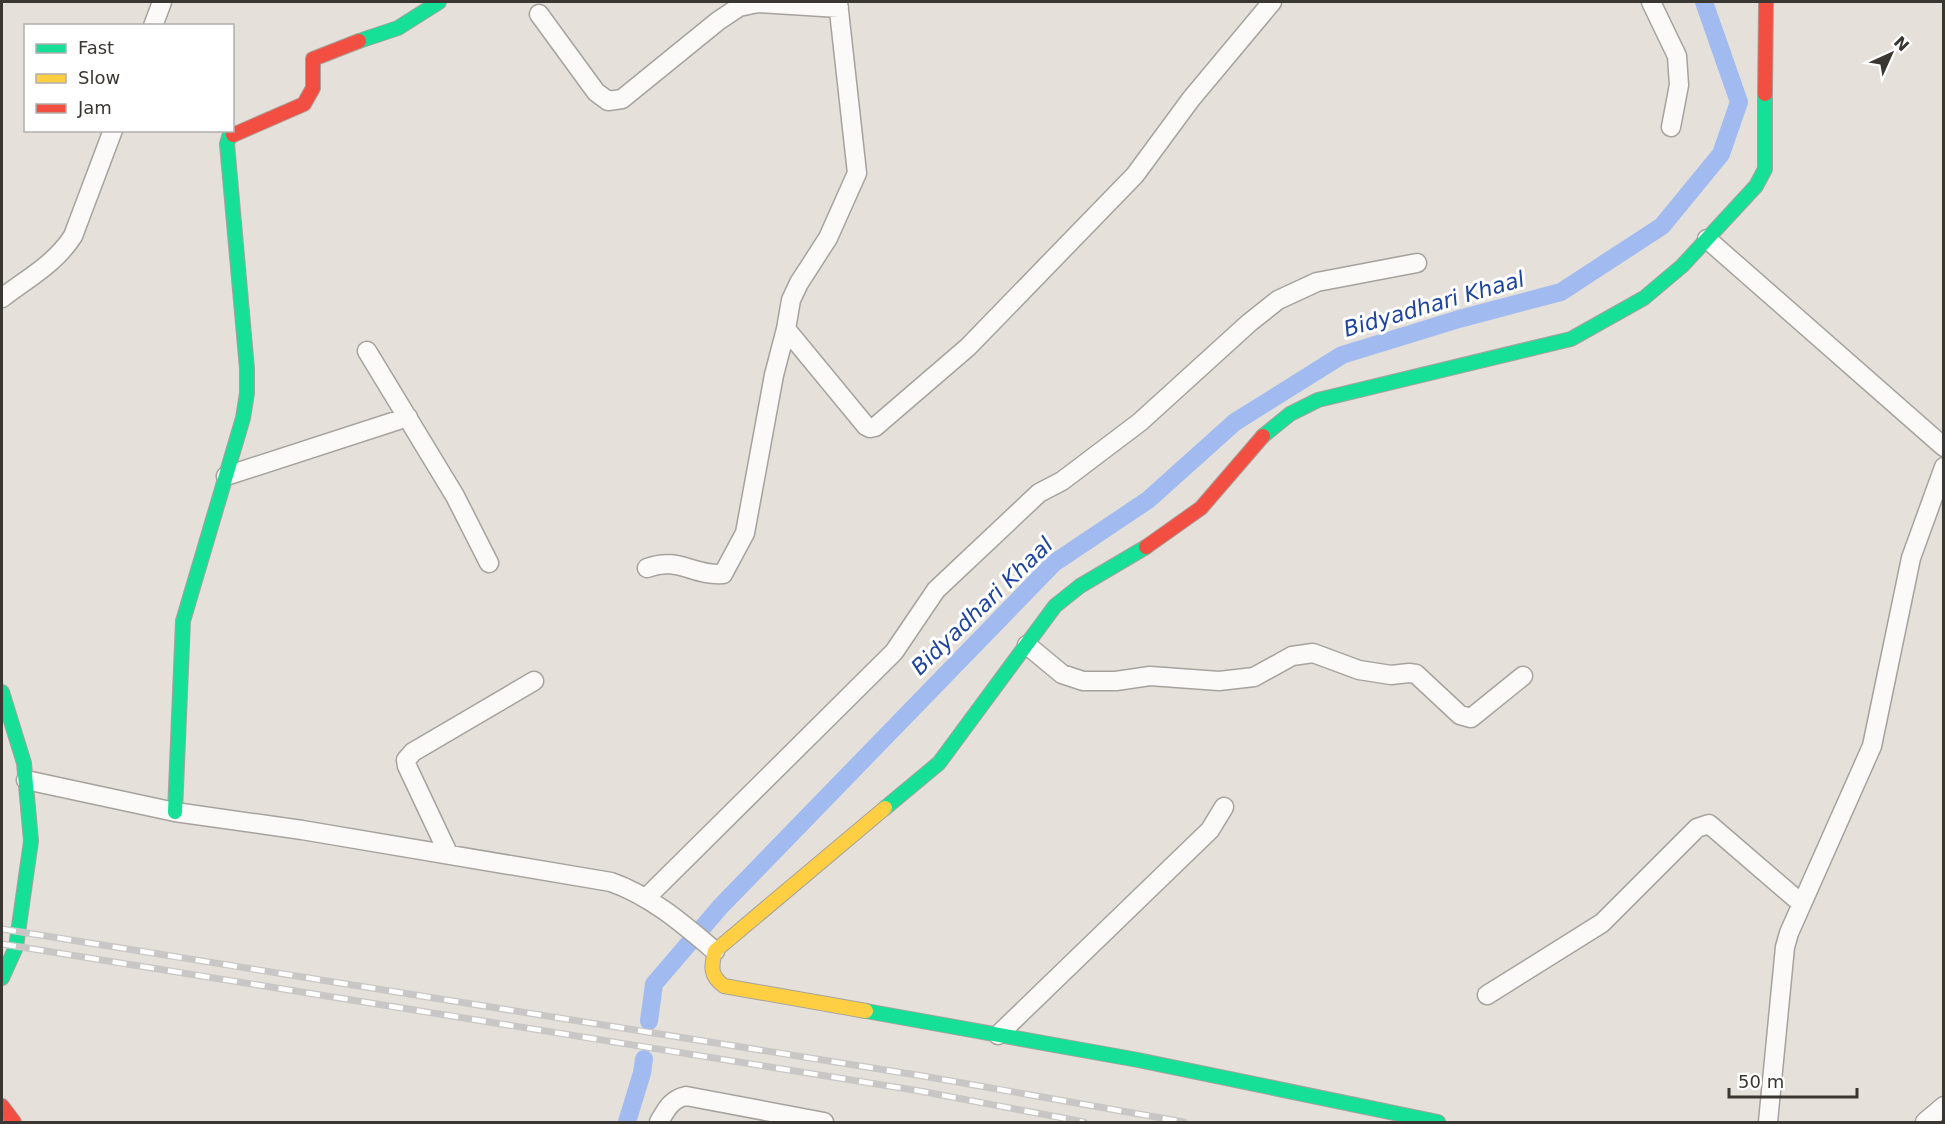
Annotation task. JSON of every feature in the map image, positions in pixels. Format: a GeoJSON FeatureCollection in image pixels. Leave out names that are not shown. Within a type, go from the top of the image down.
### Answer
{"type":"FeatureCollection","features":[{"type":"Feature","properties":{"kind":"street"},"geometry":{"type":"LineString","coordinates":[[154,24],[162,2]]}},
{"type":"Feature","properties":{"kind":"street"},"geometry":{"type":"LineString","coordinates":[[175,812],[182,627],[243,418],[247,393],[247,369],[227,144],[229,137],[304,104],[314,87],[312,66],[313,59],[317,56],[398,28],[439,2]]}},
{"type":"Feature","properties":{"kind":"street"},"geometry":{"type":"LineString","coordinates":[[786,330],[866,426],[874,427],[968,347],[1135,175],[1191,99],[1272,2]]}},
{"type":"Feature","properties":{"kind":"street"},"geometry":{"type":"LineString","coordinates":[[1651,2],[1677,56],[1679,85],[1671,127]]}},
{"type":"Feature","properties":{"kind":"street"},"geometry":{"type":"LineString","coordinates":[[1438,1122],[1138,1060],[724,986],[712,975],[715,951],[939,763],[1063,598],[1172,531],[1203,506],[1265,433],[1301,406],[1329,397],[1571,339],[1621,313],[1644,298],[1682,266],[1756,186],[1765,169],[1766,2]]}},
{"type":"Feature","properties":{"kind":"street"},"geometry":{"type":"LineString","coordinates":[[539,14],[596,92],[608,101],[622,99],[718,21],[739,8],[758,3],[838,5],[857,173],[828,238],[799,283],[791,300],[774,375],[744,533],[723,574],[706,574],[674,563],[660,563],[647,568]]}},
{"type":"Feature","properties":{"kind":"street"},"geometry":{"type":"LineString","coordinates":[[2,298],[51,263],[73,236],[111,132]]}},
{"type":"Feature","properties":{"kind":"street"},"geometry":{"type":"LineString","coordinates":[[1707,238],[1944,447]]}},
{"type":"Feature","properties":{"kind":"street"},"geometry":{"type":"LineString","coordinates":[[647,897],[894,652],[936,590],[1038,493],[1062,481],[1140,422],[1249,323],[1278,300],[1317,282],[1417,263]]}},
{"type":"Feature","properties":{"kind":"street"},"geometry":{"type":"LineString","coordinates":[[367,351],[455,496],[489,562]]}},
{"type":"Feature","properties":{"kind":"street"},"geometry":{"type":"LineString","coordinates":[[226,476],[408,417]]}},
{"type":"Feature","properties":{"kind":"street"},"geometry":{"type":"LineString","coordinates":[[1768,1122],[1785,947],[1789,933],[1872,746],[1911,558],[1944,467]]}},
{"type":"Feature","properties":{"kind":"street"},"geometry":{"type":"LineString","coordinates":[[1027,645],[1062,674],[1083,681],[1116,681],[1150,676],[1219,681],[1254,677],[1292,656],[1313,652],[1359,670],[1390,675],[1409,672],[1416,674],[1460,715],[1471,718],[1523,676]]}},
{"type":"Feature","properties":{"kind":"street"},"geometry":{"type":"LineString","coordinates":[[448,853],[406,760],[413,752],[534,681]]}},
{"type":"Feature","properties":{"kind":"street"},"geometry":{"type":"LineString","coordinates":[[2,692],[24,763],[31,841],[16,947],[2,978]]}},
{"type":"Feature","properties":{"kind":"street"},"geometry":{"type":"LineString","coordinates":[[26,780],[175,812],[448,853],[611,882],[631,888],[647,897],[715,951]]}},
{"type":"Feature","properties":{"kind":"street"},"geometry":{"type":"LineString","coordinates":[[998,1035],[1210,830],[1224,807]]}},
{"type":"Feature","properties":{"kind":"street"},"geometry":{"type":"LineString","coordinates":[[1487,995],[1602,923],[1697,828],[1709,824],[1802,904]]}},
{"type":"Feature","properties":{"kind":"street"},"geometry":{"type":"LineString","coordinates":[[659,1122],[672,1102],[686,1096],[824,1122]]}},
{"type":"Feature","properties":{"kind":"street"},"geometry":{"type":"LineString","coordinates":[[2,1106],[14,1122]]}},
{"type":"Feature","properties":{"kind":"street"},"geometry":{"type":"LineString","coordinates":[[1925,1122],[1944,1106]]}},
{"type":"Feature","properties":{"kind":"waterway","name":"Bidyadhari Khaal"},"geometry":{"type":"LineString","coordinates":[[649,1021],[654,984],[721,906],[1054,563],[1148,500],[1235,422],[1342,355],[1459,319],[1561,292],[1662,226],[1721,154],[1739,102],[1704,2]]}},
{"type":"Feature","properties":{"kind":"waterway","name":"Bidyadhari Khaal"},"geometry":{"type":"LineString","coordinates":[[627,1122],[644,1059]]}},
{"type":"Feature","properties":{"kind":"railway"},"geometry":{"type":"LineString","coordinates":[[2,929],[923,1076],[1184,1122]]}},
{"type":"Feature","properties":{"kind":"railway"},"geometry":{"type":"LineString","coordinates":[[2,944],[920,1091],[1084,1122]]}},
{"type":"Feature","properties":{"kind":"traffic: fast"},"geometry":{"type":"LineString","coordinates":[[359,41],[398,28],[439,2]]}},
{"type":"Feature","properties":{"kind":"traffic: fast"},"geometry":{"type":"LineString","coordinates":[[1263,436],[1290,414],[1318,400],[1571,339],[1644,298],[1682,266],[1756,186],[1765,169],[1765,94]]}},
{"type":"Feature","properties":{"kind":"traffic: fast"},"geometry":{"type":"LineString","coordinates":[[175,812],[183,621],[243,418],[247,393],[247,369],[227,144],[229,137],[233,135]]}},
{"type":"Feature","properties":{"kind":"traffic: fast"},"geometry":{"type":"LineString","coordinates":[[885,808],[939,763],[1055,606],[1080,586],[1146,547]]}},
{"type":"Feature","properties":{"kind":"traffic: fast"},"geometry":{"type":"LineString","coordinates":[[2,692],[24,763],[31,841],[16,947],[2,978]]}},
{"type":"Feature","properties":{"kind":"traffic: fast"},"geometry":{"type":"LineString","coordinates":[[866,1011],[1138,1060],[1438,1122]]}},
{"type":"Feature","properties":{"kind":"traffic: slow"},"geometry":{"type":"LineString","coordinates":[[866,1011],[724,986],[714,975],[713,962],[715,951],[885,808]]}},
{"type":"Feature","properties":{"kind":"traffic: jam"},"geometry":{"type":"LineString","coordinates":[[1765,94],[1766,2]]}},
{"type":"Feature","properties":{"kind":"traffic: jam"},"geometry":{"type":"LineString","coordinates":[[233,135],[304,104],[313,88],[313,59],[359,41]]}},
{"type":"Feature","properties":{"kind":"traffic: jam"},"geometry":{"type":"LineString","coordinates":[[1146,547],[1201,508],[1263,436]]}},
{"type":"Feature","properties":{"kind":"traffic: jam"},"geometry":{"type":"LineString","coordinates":[[2,1106],[14,1122]]}}]}
